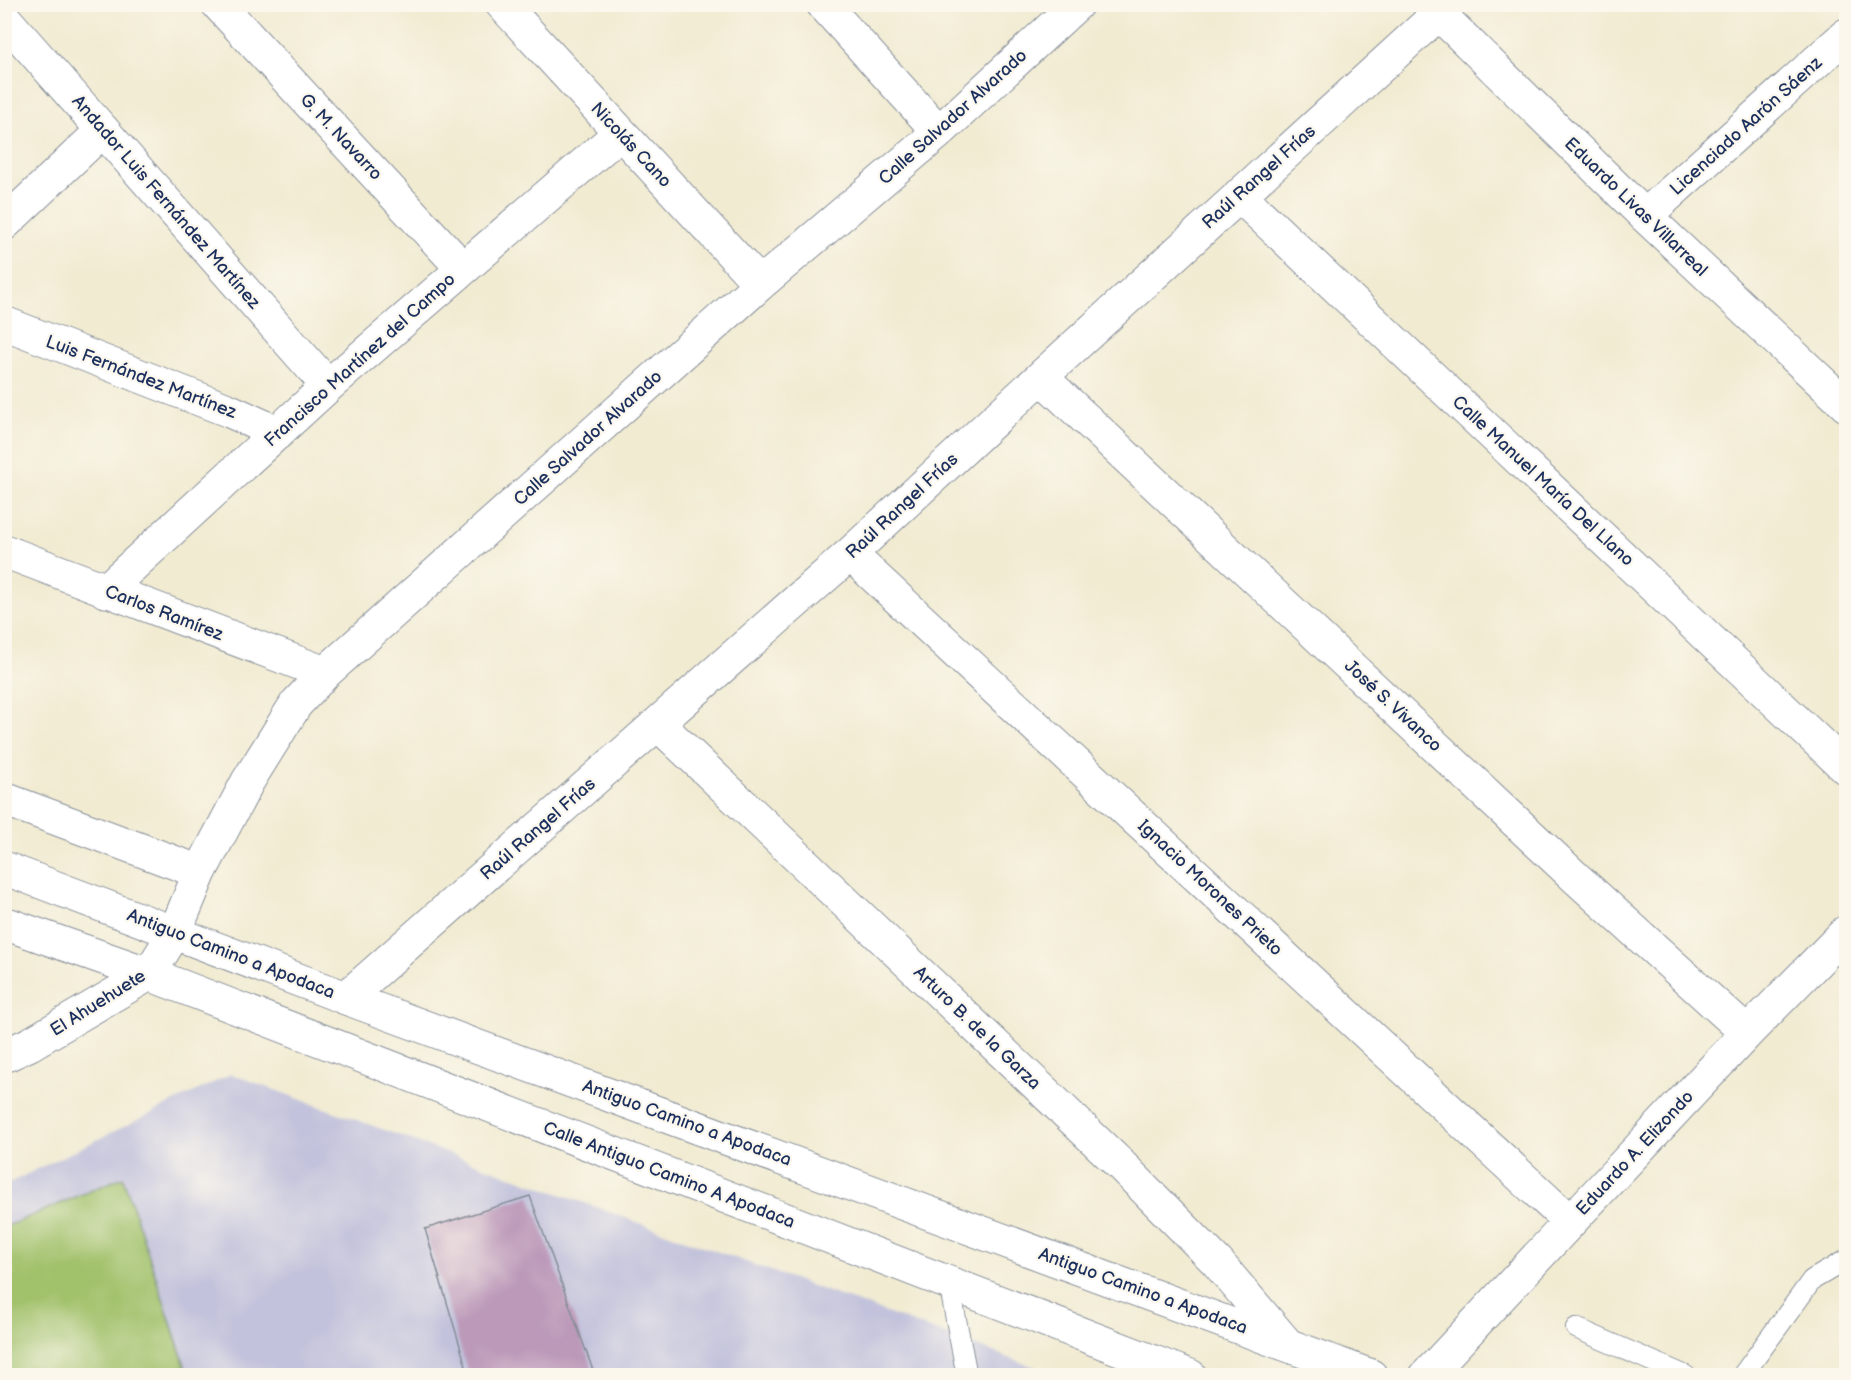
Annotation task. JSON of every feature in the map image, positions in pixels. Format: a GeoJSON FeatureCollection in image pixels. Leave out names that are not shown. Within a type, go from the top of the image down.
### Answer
{"type":"FeatureCollection","features":[{"type":"Feature","properties":{"kind":"street","name":"G. M. Navarro"},"geometry":{"type":"LineString","coordinates":[[218,4],[463,269]]}},
{"type":"Feature","properties":{"kind":"street","name":"Nicolás Cano"},"geometry":{"type":"LineString","coordinates":[[502,4],[760,284]]}},
{"type":"Feature","properties":{"kind":"street"},"geometry":{"type":"LineString","coordinates":[[823,4],[939,132]]}},
{"type":"Feature","properties":{"kind":"street","name":"Calle Salvador Alvarado"},"geometry":{"type":"LineString","coordinates":[[175,932],[200,872],[249,781],[296,704],[325,673],[760,284],[939,132],[1077,4]]}},
{"type":"Feature","properties":{"kind":"street","name":"Raúl Rangel Frías"},"geometry":{"type":"LineString","coordinates":[[346,998],[850,554],[1439,8]]}},
{"type":"Feature","properties":{"kind":"street","name":"Eduardo Livas Villarreal"},"geometry":{"type":"LineString","coordinates":[[1439,8],[1645,216],[1846,405]]}},
{"type":"Feature","properties":{"kind":"street","name":"Andador Luis Fernández Martínez"},"geometry":{"type":"LineString","coordinates":[[4,18],[328,386]]}},
{"type":"Feature","properties":{"kind":"street","name":"Licenciado Aarón Sáenz"},"geometry":{"type":"LineString","coordinates":[[1645,216],[1846,35]]}},
{"type":"Feature","properties":{"kind":"street"},"geometry":{"type":"LineString","coordinates":[[4,224],[103,130]]}},
{"type":"Feature","properties":{"kind":"street","name":"Francisco Martínez del Campo"},"geometry":{"type":"LineString","coordinates":[[105,591],[328,386],[620,133]]}},
{"type":"Feature","properties":{"kind":"street","name":"Calle Manuel María Del Llano"},"geometry":{"type":"LineString","coordinates":[[1239,195],[1846,768]]}},
{"type":"Feature","properties":{"kind":"street","name":"Luis Fernández Martínez"},"geometry":{"type":"LineString","coordinates":[[4,323],[278,432]]}},
{"type":"Feature","properties":{"kind":"street","name":"José S. Vivanco"},"geometry":{"type":"LineString","coordinates":[[1041,376],[1576,878],[1747,1033]]}},
{"type":"Feature","properties":{"kind":"street","name":"Carlos Ramírez"},"geometry":{"type":"LineString","coordinates":[[4,551],[325,673]]}},
{"type":"Feature","properties":{"kind":"street","name":"Ignacio Morones Prieto"},"geometry":{"type":"LineString","coordinates":[[850,554],[1570,1222]]}},
{"type":"Feature","properties":{"kind":"street","name":"Arturo B. de la Garza"},"geometry":{"type":"LineString","coordinates":[[658,724],[1120,1165],[1218,1263],[1286,1343]]}},
{"type":"Feature","properties":{"kind":"street"},"geometry":{"type":"LineString","coordinates":[[4,799],[200,872]]}},
{"type":"Feature","properties":{"kind":"street","name":"Antiguo Camino a Apodaca"},"geometry":{"type":"LineString","coordinates":[[4,868],[346,998],[1371,1376]]}},
{"type":"Feature","properties":{"kind":"street","name":"Calle Antiguo Camino A Apodaca"},"geometry":{"type":"LineString","coordinates":[[4,923],[149,974],[1190,1376]]}},
{"type":"Feature","properties":{"kind":"street","name":"El Ahuehuete"},"geometry":{"type":"LineString","coordinates":[[4,1056],[30,1044],[149,974],[175,932]]}},
{"type":"Feature","properties":{"kind":"street","name":"Eduardo A. Elizondo"},"geometry":{"type":"LineString","coordinates":[[1426,1376],[1747,1033],[1846,932]]}},
{"type":"Feature","properties":{"kind":"lane"},"geometry":{"type":"LineString","coordinates":[[1742,1376],[1812,1280],[1846,1260]]}},
{"type":"Feature","properties":{"kind":"lane"},"geometry":{"type":"LineString","coordinates":[[949,1283],[967,1376]]}},
{"type":"Feature","properties":{"kind":"lane"},"geometry":{"type":"LineString","coordinates":[[1576,1328],[1686,1376]]}},
{"type":"Feature","properties":{"kind":"shaded area"},"geometry":{"type":"Polygon","coordinates":[[[231,1074],[1056,1375],[5,1376],[5,1185],[231,1074]]]}},
{"type":"Feature","properties":{"kind":"green space"},"geometry":{"type":"Polygon","coordinates":[[[123,1177],[188,1375],[5,1375],[5,1227],[123,1177]]]}},
{"type":"Feature","properties":{"kind":"building"},"geometry":{"type":"Polygon","coordinates":[[[530,1196],[595,1376],[469,1376],[425,1229],[530,1196]]]}}]}
